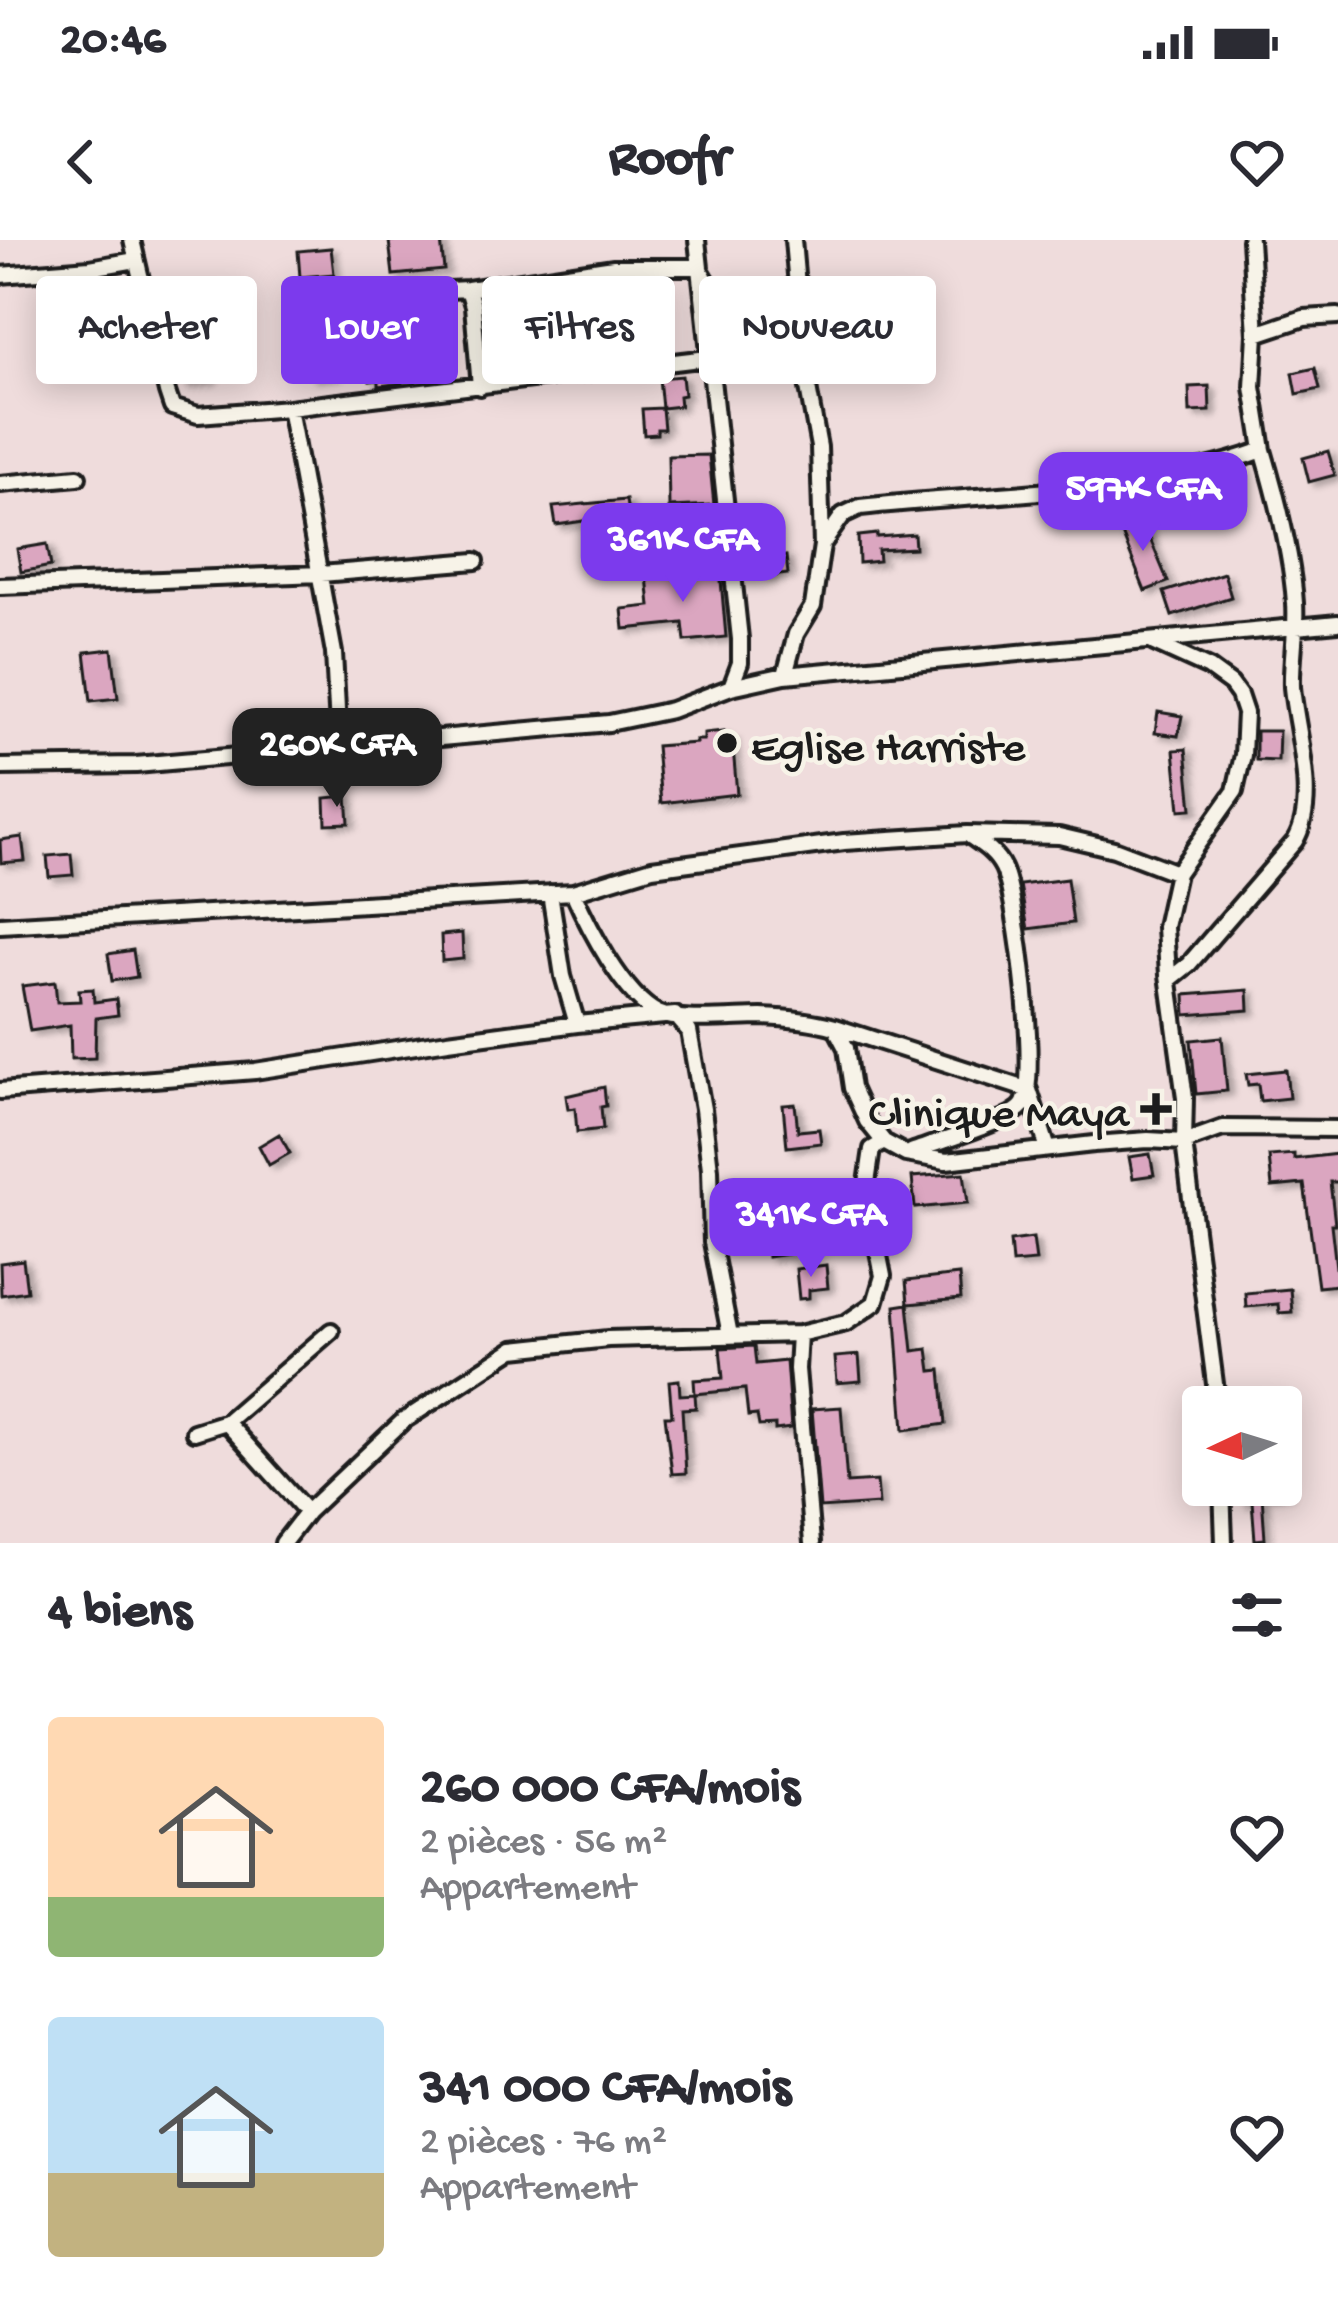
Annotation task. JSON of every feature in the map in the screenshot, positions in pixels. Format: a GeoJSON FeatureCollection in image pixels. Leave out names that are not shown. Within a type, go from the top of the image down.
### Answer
{"type":"FeatureCollection","features":[{"type":"Feature","properties":{"kind":"street"},"geometry":{"type":"LineString","coordinates":[[132,240],[172,407],[198,415],[699,359]]}},
{"type":"Feature","properties":{"kind":"street"},"geometry":{"type":"LineString","coordinates":[[697,240],[699,276]]}},
{"type":"Feature","properties":{"kind":"street"},"geometry":{"type":"LineString","coordinates":[[793,240],[796,276]]}},
{"type":"Feature","properties":{"kind":"street"},"geometry":{"type":"LineString","coordinates":[[1169,980],[1189,964],[1300,833],[1305,778],[1292,686],[1295,604],[1253,387],[1256,334],[1250,240]]}},
{"type":"Feature","properties":{"kind":"street"},"geometry":{"type":"LineString","coordinates":[[0,274],[136,260]]}},
{"type":"Feature","properties":{"kind":"street"},"geometry":{"type":"LineString","coordinates":[[458,290],[614,267],[698,267]]}},
{"type":"Feature","properties":{"kind":"street"},"geometry":{"type":"LineString","coordinates":[[698,267],[703,276]]}},
{"type":"Feature","properties":{"kind":"street"},"geometry":{"type":"LineString","coordinates":[[468,289],[480,386]]}},
{"type":"Feature","properties":{"kind":"street"},"geometry":{"type":"LineString","coordinates":[[1256,334],[1304,318],[1338,316]]}},
{"type":"Feature","properties":{"kind":"street"},"geometry":{"type":"LineString","coordinates":[[711,384],[740,639],[740,663],[731,687]]}},
{"type":"Feature","properties":{"kind":"street"},"geometry":{"type":"LineString","coordinates":[[785,675],[796,634],[813,606],[822,545],[819,447],[807,384]]}},
{"type":"Feature","properties":{"kind":"street"},"geometry":{"type":"LineString","coordinates":[[289,408],[334,653],[339,747]]}},
{"type":"Feature","properties":{"kind":"street"},"geometry":{"type":"LineString","coordinates":[[822,545],[843,515],[860,507],[1162,476],[1263,449]]}},
{"type":"Feature","properties":{"kind":"street"},"geometry":{"type":"LineString","coordinates":[[0,484],[78,477]]}},
{"type":"Feature","properties":{"kind":"street"},"geometry":{"type":"LineString","coordinates":[[0,586],[321,574],[476,561]]}},
{"type":"Feature","properties":{"kind":"street"},"geometry":{"type":"LineString","coordinates":[[0,767],[136,765],[609,723],[671,710],[731,687],[785,675],[1338,623]]}},
{"type":"Feature","properties":{"kind":"street"},"geometry":{"type":"LineString","coordinates":[[1149,640],[1209,668],[1231,684],[1245,713],[1244,755],[1235,791],[1177,873],[1165,927],[1185,1099],[1184,1142],[1215,1386]]}},
{"type":"Feature","properties":{"kind":"street"},"geometry":{"type":"LineString","coordinates":[[0,925],[573,892],[652,868],[844,842],[967,834],[1059,836],[1114,849],[1177,873]]}},
{"type":"Feature","properties":{"kind":"street"},"geometry":{"type":"LineString","coordinates":[[967,834],[992,850],[1004,868],[1027,1011],[1029,1090],[1048,1149]]}},
{"type":"Feature","properties":{"kind":"street"},"geometry":{"type":"LineString","coordinates":[[573,892],[631,993],[660,1014],[675,1016],[689,1030],[710,1169],[712,1242],[730,1335]]}},
{"type":"Feature","properties":{"kind":"street"},"geometry":{"type":"LineString","coordinates":[[550,893],[563,976],[577,1024]]}},
{"type":"Feature","properties":{"kind":"street"},"geometry":{"type":"LineString","coordinates":[[0,1091],[255,1071],[448,1040],[675,1016],[803,1019],[1029,1090]]}},
{"type":"Feature","properties":{"kind":"street"},"geometry":{"type":"LineString","coordinates":[[835,1027],[846,1048],[853,1088],[867,1121],[884,1142],[906,1154],[946,1161],[1148,1140],[1184,1142],[1223,1128],[1338,1129]]}},
{"type":"Feature","properties":{"kind":"street"},"geometry":{"type":"LineString","coordinates":[[906,1154],[1000,1120],[1022,1107],[1029,1090]]}},
{"type":"Feature","properties":{"kind":"street"},"geometry":{"type":"LineString","coordinates":[[283,1543],[307,1512],[404,1421],[514,1349],[608,1339],[799,1334],[845,1323],[875,1303],[883,1276],[866,1190],[872,1149],[884,1142]]}},
{"type":"Feature","properties":{"kind":"street"},"geometry":{"type":"LineString","coordinates":[[194,1432],[226,1422],[331,1331]]}},
{"type":"Feature","properties":{"kind":"street"},"geometry":{"type":"LineString","coordinates":[[799,1334],[797,1370],[812,1543]]}},
{"type":"Feature","properties":{"kind":"street"},"geometry":{"type":"LineString","coordinates":[[226,1422],[307,1512]]}},
{"type":"Feature","properties":{"kind":"street"},"geometry":{"type":"LineString","coordinates":[[1223,1506],[1224,1543]]}},
{"type":"Feature","properties":{"kind":"building"},"geometry":{"type":"Polygon","coordinates":[[[441,240],[444,270],[393,275],[389,241],[441,240]]]}},
{"type":"Feature","properties":{"kind":"building"},"geometry":{"type":"Polygon","coordinates":[[[331,248],[334,274],[300,276],[298,251],[331,248]]]}},
{"type":"Feature","properties":{"kind":"building"},"geometry":{"type":"Polygon","coordinates":[[[1315,368],[1320,389],[1297,394],[1293,373],[1315,368]]]}},
{"type":"Feature","properties":{"kind":"building"},"geometry":{"type":"Polygon","coordinates":[[[682,376],[680,406],[662,408],[660,384],[675,384],[675,377],[682,376]]]}},
{"type":"Feature","properties":{"kind":"building"},"geometry":{"type":"Polygon","coordinates":[[[1209,386],[1210,411],[1190,412],[1189,387],[1209,386]]]}},
{"type":"Feature","properties":{"kind":"building"},"geometry":{"type":"Polygon","coordinates":[[[662,408],[664,429],[644,435],[642,409],[662,408]]]}},
{"type":"Feature","properties":{"kind":"building"},"geometry":{"type":"Polygon","coordinates":[[[1328,451],[1335,475],[1309,482],[1303,458],[1328,451]]]}},
{"type":"Feature","properties":{"kind":"building"},"geometry":{"type":"Polygon","coordinates":[[[709,455],[714,505],[669,507],[668,456],[709,455]]]}},
{"type":"Feature","properties":{"kind":"building"},"geometry":{"type":"Polygon","coordinates":[[[626,500],[630,529],[600,534],[598,519],[556,525],[553,507],[626,500]]]}},
{"type":"Feature","properties":{"kind":"building"},"geometry":{"type":"Polygon","coordinates":[[[1141,517],[1168,582],[1145,591],[1119,526],[1141,517]]]}},
{"type":"Feature","properties":{"kind":"building"},"geometry":{"type":"Polygon","coordinates":[[[914,534],[915,548],[878,550],[879,561],[859,563],[858,536],[914,534]]]}},
{"type":"Feature","properties":{"kind":"building"},"geometry":{"type":"Polygon","coordinates":[[[47,544],[51,566],[21,572],[17,549],[47,544]]]}},
{"type":"Feature","properties":{"kind":"building"},"geometry":{"type":"Polygon","coordinates":[[[786,556],[788,574],[763,577],[761,559],[786,556]]]}},
{"type":"Feature","properties":{"kind":"building"},"geometry":{"type":"Polygon","coordinates":[[[720,569],[726,637],[685,641],[683,623],[624,629],[622,609],[650,606],[647,576],[720,569]]]}},
{"type":"Feature","properties":{"kind":"building"},"geometry":{"type":"Polygon","coordinates":[[[1224,573],[1231,597],[1172,616],[1164,592],[1224,573]]]}},
{"type":"Feature","properties":{"kind":"building"},"geometry":{"type":"Polygon","coordinates":[[[112,649],[118,698],[91,701],[85,652],[112,649]]]}},
{"type":"Feature","properties":{"kind":"building"},"geometry":{"type":"Polygon","coordinates":[[[1158,712],[1182,716],[1178,736],[1155,733],[1158,712]]]}},
{"type":"Feature","properties":{"kind":"building"},"geometry":{"type":"Polygon","coordinates":[[[724,731],[725,737],[732,736],[737,794],[661,803],[656,746],[696,743],[704,740],[704,733],[724,731]]]}},
{"type":"Feature","properties":{"kind":"building"},"geometry":{"type":"Polygon","coordinates":[[[1256,731],[1279,731],[1278,761],[1256,760],[1256,731]]]}},
{"type":"Feature","properties":{"kind":"building"},"geometry":{"type":"Polygon","coordinates":[[[1186,749],[1192,809],[1180,810],[1174,750],[1186,749]]]}},
{"type":"Feature","properties":{"kind":"building"},"geometry":{"type":"Polygon","coordinates":[[[347,796],[349,823],[326,824],[325,798],[347,796]]]}},
{"type":"Feature","properties":{"kind":"building"},"geometry":{"type":"Polygon","coordinates":[[[22,837],[25,861],[1,863],[0,840],[22,837]]]}},
{"type":"Feature","properties":{"kind":"building"},"geometry":{"type":"Polygon","coordinates":[[[71,854],[73,875],[49,877],[47,856],[71,854]]]}},
{"type":"Feature","properties":{"kind":"building"},"geometry":{"type":"Polygon","coordinates":[[[1067,879],[1073,923],[1028,929],[1020,885],[1067,879]]]}},
{"type":"Feature","properties":{"kind":"building"},"geometry":{"type":"Polygon","coordinates":[[[462,933],[463,959],[442,961],[441,935],[462,933]]]}},
{"type":"Feature","properties":{"kind":"building"},"geometry":{"type":"Polygon","coordinates":[[[133,950],[137,977],[112,981],[108,954],[133,950]]]}},
{"type":"Feature","properties":{"kind":"building"},"geometry":{"type":"Polygon","coordinates":[[[55,982],[57,1002],[80,1001],[79,990],[93,989],[94,1002],[116,999],[118,1015],[96,1018],[95,1058],[71,1059],[70,1025],[30,1031],[22,986],[55,982]]]}},
{"type":"Feature","properties":{"kind":"building"},"geometry":{"type":"Polygon","coordinates":[[[1248,990],[1249,1010],[1186,1015],[1185,995],[1248,990]]]}},
{"type":"Feature","properties":{"kind":"building"},"geometry":{"type":"Polygon","coordinates":[[[1222,1037],[1227,1091],[1196,1094],[1191,1040],[1222,1037]]]}},
{"type":"Feature","properties":{"kind":"building"},"geometry":{"type":"Polygon","coordinates":[[[1286,1070],[1289,1098],[1260,1101],[1258,1084],[1248,1085],[1246,1074],[1286,1070]]]}},
{"type":"Feature","properties":{"kind":"building"},"geometry":{"type":"Polygon","coordinates":[[[604,1087],[603,1129],[577,1132],[575,1108],[568,1109],[566,1096],[604,1087]]]}},
{"type":"Feature","properties":{"kind":"building"},"geometry":{"type":"Polygon","coordinates":[[[795,1104],[798,1131],[819,1129],[821,1143],[787,1147],[783,1105],[795,1104]]]}},
{"type":"Feature","properties":{"kind":"building"},"geometry":{"type":"Polygon","coordinates":[[[279,1134],[290,1153],[269,1165],[259,1146],[279,1134]]]}},
{"type":"Feature","properties":{"kind":"building"},"geometry":{"type":"Polygon","coordinates":[[[1150,1154],[1154,1175],[1133,1178],[1129,1157],[1150,1154]]]}},
{"type":"Feature","properties":{"kind":"building"},"geometry":{"type":"Polygon","coordinates":[[[1294,1154],[1294,1159],[1338,1154],[1338,1182],[1330,1182],[1338,1285],[1318,1287],[1304,1184],[1272,1187],[1269,1156],[1294,1154]]]}},
{"type":"Feature","properties":{"kind":"building"},"geometry":{"type":"Polygon","coordinates":[[[964,1173],[968,1203],[915,1208],[912,1177],[964,1173]]]}},
{"type":"Feature","properties":{"kind":"building"},"geometry":{"type":"Polygon","coordinates":[[[785,1229],[788,1254],[768,1257],[765,1231],[785,1229]]]}},
{"type":"Feature","properties":{"kind":"building"},"geometry":{"type":"Polygon","coordinates":[[[1033,1238],[1036,1261],[1012,1263],[1010,1241],[1033,1238]]]}},
{"type":"Feature","properties":{"kind":"building"},"geometry":{"type":"Polygon","coordinates":[[[23,1260],[27,1291],[1,1295],[0,1263],[23,1260]]]}},
{"type":"Feature","properties":{"kind":"building"},"geometry":{"type":"Polygon","coordinates":[[[826,1265],[828,1288],[809,1290],[809,1298],[799,1299],[796,1269],[826,1265]]]}},
{"type":"Feature","properties":{"kind":"building"},"geometry":{"type":"Polygon","coordinates":[[[959,1275],[961,1299],[908,1304],[906,1281],[959,1275]]]}},
{"type":"Feature","properties":{"kind":"building"},"geometry":{"type":"Polygon","coordinates":[[[1290,1289],[1292,1312],[1279,1313],[1278,1304],[1246,1307],[1245,1293],[1290,1289]]]}},
{"type":"Feature","properties":{"kind":"building"},"geometry":{"type":"Polygon","coordinates":[[[908,1304],[913,1351],[928,1349],[931,1371],[941,1370],[946,1424],[904,1430],[895,1306],[908,1304]]]}},
{"type":"Feature","properties":{"kind":"building"},"geometry":{"type":"Polygon","coordinates":[[[754,1346],[756,1364],[786,1361],[791,1428],[759,1426],[757,1415],[748,1416],[745,1389],[695,1394],[694,1380],[723,1378],[720,1348],[754,1346]]]}},
{"type":"Feature","properties":{"kind":"building"},"geometry":{"type":"Polygon","coordinates":[[[859,1355],[861,1381],[837,1383],[835,1357],[859,1355]]]}},
{"type":"Feature","properties":{"kind":"building"},"geometry":{"type":"Polygon","coordinates":[[[679,1380],[680,1395],[695,1394],[696,1408],[682,1409],[686,1473],[672,1474],[665,1416],[672,1416],[669,1381],[679,1380]]]}},
{"type":"Feature","properties":{"kind":"building"},"geometry":{"type":"Polygon","coordinates":[[[841,1407],[847,1483],[877,1481],[879,1504],[820,1508],[812,1409],[841,1407]]]}},
{"type":"Feature","properties":{"kind":"building"},"geometry":{"type":"Polygon","coordinates":[[[1252,1506],[1263,1506],[1265,1539],[1255,1540],[1252,1506]]]}},
{"type":"Feature","properties":{"kind":"place","name":"Eglise Harriste"},"geometry":{"type":"Point","coordinates":[727,743]}},
{"type":"Feature","properties":{"kind":"place","name":"Clinique Maya"},"geometry":{"type":"Point","coordinates":[1156,1109]}}]}
